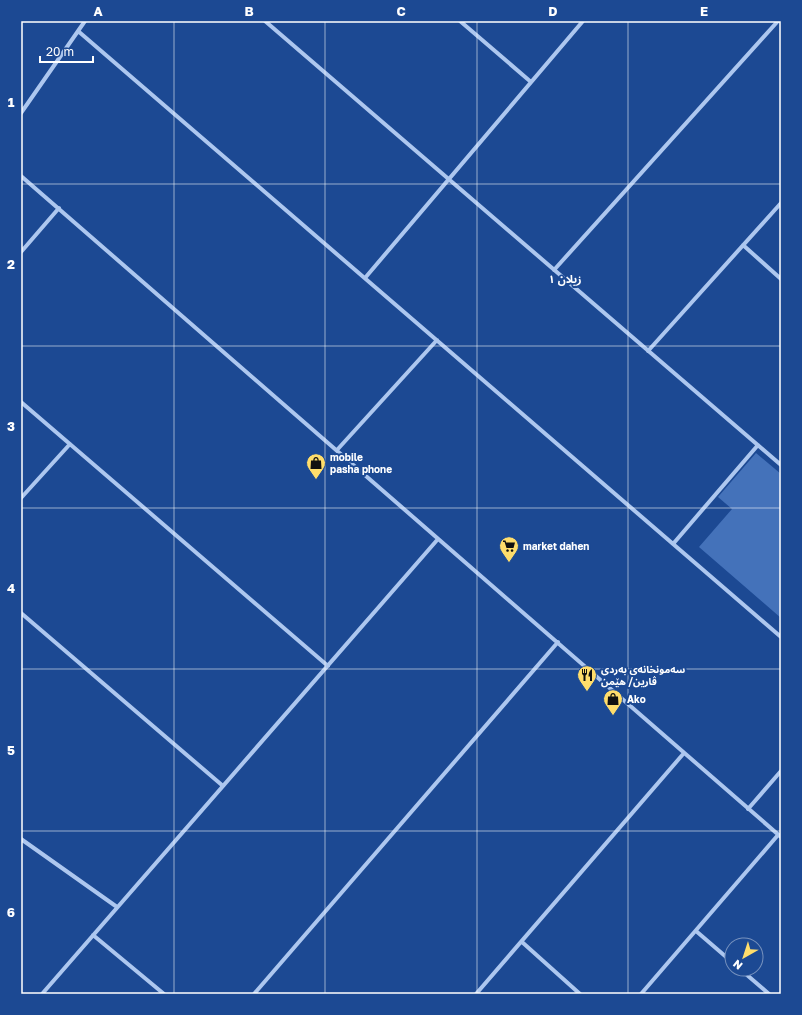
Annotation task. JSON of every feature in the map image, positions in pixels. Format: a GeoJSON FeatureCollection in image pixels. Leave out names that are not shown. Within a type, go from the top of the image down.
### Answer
{"type":"FeatureCollection","features":[{"type":"Feature","properties":{"kind":"street"},"geometry":{"type":"LineString","coordinates":[[21,113],[85,21]]}},
{"type":"Feature","properties":{"kind":"street"},"geometry":{"type":"LineString","coordinates":[[264,21],[781,465]]}},
{"type":"Feature","properties":{"kind":"street"},"geometry":{"type":"LineString","coordinates":[[460,21],[531,82]]}},
{"type":"Feature","properties":{"kind":"street"},"geometry":{"type":"LineString","coordinates":[[365,278],[583,21]]}},
{"type":"Feature","properties":{"kind":"street"},"geometry":{"type":"LineString","coordinates":[[554,270],[778,21]]}},
{"type":"Feature","properties":{"kind":"street"},"geometry":{"type":"LineString","coordinates":[[78,31],[781,637]]}},
{"type":"Feature","properties":{"kind":"street"},"geometry":{"type":"LineString","coordinates":[[21,176],[780,836],[641,994]]}},
{"type":"Feature","properties":{"kind":"street"},"geometry":{"type":"LineString","coordinates":[[648,351],[781,203]]}},
{"type":"Feature","properties":{"kind":"street"},"geometry":{"type":"LineString","coordinates":[[21,252],[59,208]]}},
{"type":"Feature","properties":{"kind":"street"},"geometry":{"type":"LineString","coordinates":[[743,245],[781,279]]}},
{"type":"Feature","properties":{"kind":"street"},"geometry":{"type":"LineString","coordinates":[[337,450],[437,340]]}},
{"type":"Feature","properties":{"kind":"street"},"geometry":{"type":"LineString","coordinates":[[21,402],[328,666]]}},
{"type":"Feature","properties":{"kind":"street"},"geometry":{"type":"LineString","coordinates":[[21,498],[70,444]]}},
{"type":"Feature","properties":{"kind":"street"},"geometry":{"type":"LineString","coordinates":[[674,544],[758,445]]}},
{"type":"Feature","properties":{"kind":"street"},"geometry":{"type":"LineString","coordinates":[[42,994],[438,539]]}},
{"type":"Feature","properties":{"kind":"street"},"geometry":{"type":"LineString","coordinates":[[21,613],[223,786]]}},
{"type":"Feature","properties":{"kind":"street"},"geometry":{"type":"LineString","coordinates":[[254,994],[558,642]]}},
{"type":"Feature","properties":{"kind":"street"},"geometry":{"type":"LineString","coordinates":[[476,994],[684,753]]}},
{"type":"Feature","properties":{"kind":"street"},"geometry":{"type":"LineString","coordinates":[[748,809],[781,771]]}},
{"type":"Feature","properties":{"kind":"street"},"geometry":{"type":"LineString","coordinates":[[21,839],[118,907]]}},
{"type":"Feature","properties":{"kind":"street"},"geometry":{"type":"LineString","coordinates":[[696,931],[724,955]]}},
{"type":"Feature","properties":{"kind":"street"},"geometry":{"type":"LineString","coordinates":[[93,935],[164,994]]}},
{"type":"Feature","properties":{"kind":"street"},"geometry":{"type":"LineString","coordinates":[[522,942],[580,994]]}},
{"type":"Feature","properties":{"kind":"street"},"geometry":{"type":"LineString","coordinates":[[749,977],[767,993]]}},
{"type":"Feature","properties":{"kind":"building"},"geometry":{"type":"Polygon","coordinates":[[[756,453],[781,474],[781,618],[699,547],[732,509],[718,497],[756,453]]]}},
{"type":"Feature","properties":{"kind":"place","name":"mobile pasha phone"},"geometry":{"type":"Point","coordinates":[316,480]}},
{"type":"Feature","properties":{"kind":"place","name":"market dahen"},"geometry":{"type":"Point","coordinates":[509,563]}},
{"type":"Feature","properties":{"kind":"place","name":"سەمونخانەی بەردی ڤارین/ هێمن"},"geometry":{"type":"Point","coordinates":[587,692]}},
{"type":"Feature","properties":{"kind":"place","name":"Ako"},"geometry":{"type":"Point","coordinates":[613,716]}},
{"type":"Feature","properties":{"kind":"district","name":"زیلان ١"},"geometry":{"type":"Point","coordinates":[565,279]}}]}
